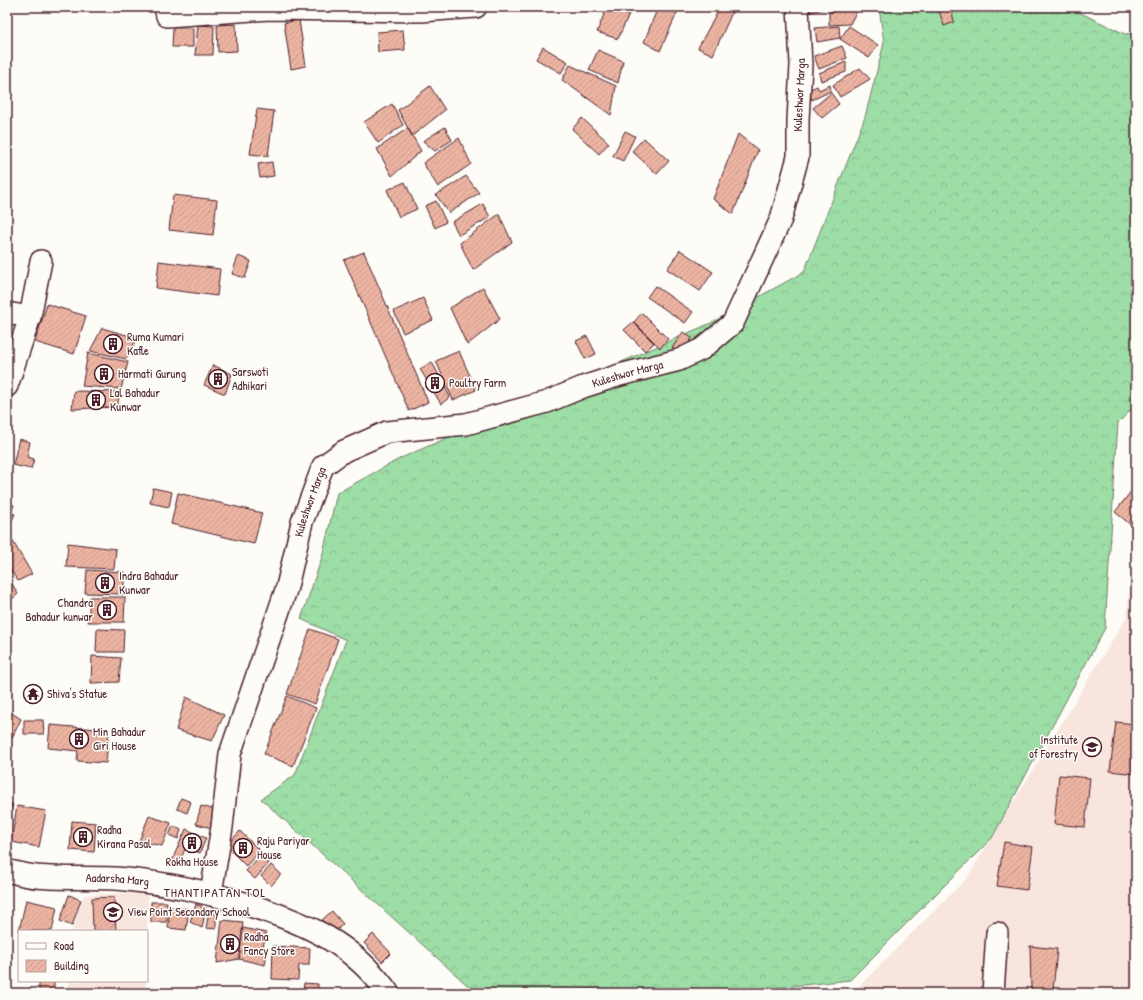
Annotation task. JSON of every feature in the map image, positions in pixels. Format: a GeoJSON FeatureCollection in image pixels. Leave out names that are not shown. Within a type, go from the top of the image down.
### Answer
{"type":"FeatureCollection","features":[{"type":"Feature","properties":{"kind":"main road","name":"Aadarsha Marg"},"geometry":{"type":"LineString","coordinates":[[7,871],[42,877],[144,881],[212,893],[294,920],[330,939],[352,953],[377,978],[388,993]]}},
{"type":"Feature","properties":{"kind":"street"},"geometry":{"type":"LineString","coordinates":[[165,7],[167,16],[269,8],[421,9],[476,7]]}},
{"type":"Feature","properties":{"kind":"street"},"geometry":{"type":"LineString","coordinates":[[212,893],[222,827],[230,754],[287,587],[302,522],[323,466],[344,451],[387,432],[466,424],[547,402],[583,387],[620,375],[679,360],[702,349],[733,323],[781,218],[798,157],[798,120],[801,65],[798,7]]}},
{"type":"Feature","properties":{"kind":"street"},"geometry":{"type":"LineString","coordinates":[[7,386],[30,318],[41,261]]}},
{"type":"Feature","properties":{"kind":"street"},"geometry":{"type":"LineString","coordinates":[[7,313],[30,318]]}},
{"type":"Feature","properties":{"kind":"street"},"geometry":{"type":"LineString","coordinates":[[993,993],[997,933]]}},
{"type":"Feature","properties":{"kind":"shaded area","name":"Institute of Forestry"},"geometry":{"type":"Polygon","coordinates":[[[1136,508],[1136,993],[728,993],[856,989],[967,878],[1127,616],[1136,508]]]}},
{"type":"Feature","properties":{"kind":"shaded area","name":"View Point Secondary School"},"geometry":{"type":"Polygon","coordinates":[[[148,892],[147,930],[72,930],[84,895],[148,892]]]}},
{"type":"Feature","properties":{"kind":"shaded area"},"geometry":{"type":"Polygon","coordinates":[[[68,982],[146,982],[145,993],[67,993],[68,982]]]}},
{"type":"Feature","properties":{"kind":"green space"},"geometry":{"type":"Polygon","coordinates":[[[879,7],[1068,7],[1125,34],[1136,33],[1136,405],[1118,423],[1105,628],[992,838],[850,980],[738,992],[586,989],[572,993],[476,993],[261,799],[295,775],[346,640],[301,619],[322,557],[337,493],[401,458],[711,323],[804,272],[865,117],[884,43],[879,7]]]}},
{"type":"Feature","properties":{"kind":"building"},"geometry":{"type":"Polygon","coordinates":[[[607,7],[632,7],[618,39],[597,32],[607,7]]]}},
{"type":"Feature","properties":{"kind":"building"},"geometry":{"type":"Polygon","coordinates":[[[658,7],[677,13],[660,51],[644,42],[658,7]]]}},
{"type":"Feature","properties":{"kind":"building"},"geometry":{"type":"Polygon","coordinates":[[[720,7],[734,8],[713,55],[698,48],[720,7]]]}},
{"type":"Feature","properties":{"kind":"building"},"geometry":{"type":"Polygon","coordinates":[[[811,7],[831,7],[811,12],[811,7]]]}},
{"type":"Feature","properties":{"kind":"building"},"geometry":{"type":"Polygon","coordinates":[[[916,7],[933,7],[918,12],[916,7]]]}},
{"type":"Feature","properties":{"kind":"building"},"geometry":{"type":"Polygon","coordinates":[[[938,7],[951,7],[954,22],[944,26],[938,7]]]}},
{"type":"Feature","properties":{"kind":"building"},"geometry":{"type":"Polygon","coordinates":[[[858,8],[850,24],[829,25],[829,12],[858,8]]]}},
{"type":"Feature","properties":{"kind":"building"},"geometry":{"type":"Polygon","coordinates":[[[299,20],[306,66],[291,69],[284,23],[299,20]]]}},
{"type":"Feature","properties":{"kind":"building"},"geometry":{"type":"Polygon","coordinates":[[[236,24],[237,51],[218,52],[217,25],[236,24]]]}},
{"type":"Feature","properties":{"kind":"building"},"geometry":{"type":"Polygon","coordinates":[[[198,25],[214,26],[213,55],[195,55],[198,25]]]}},
{"type":"Feature","properties":{"kind":"building"},"geometry":{"type":"Polygon","coordinates":[[[839,26],[840,38],[817,42],[815,28],[839,26]]]}},
{"type":"Feature","properties":{"kind":"building"},"geometry":{"type":"Polygon","coordinates":[[[849,26],[878,45],[869,58],[840,39],[849,26]]]}},
{"type":"Feature","properties":{"kind":"building"},"geometry":{"type":"Polygon","coordinates":[[[173,28],[193,28],[193,47],[172,47],[173,28]]]}},
{"type":"Feature","properties":{"kind":"building"},"geometry":{"type":"Polygon","coordinates":[[[403,30],[405,50],[378,52],[377,32],[403,30]]]}},
{"type":"Feature","properties":{"kind":"building"},"geometry":{"type":"Polygon","coordinates":[[[842,46],[847,58],[819,69],[814,56],[842,46]]]}},
{"type":"Feature","properties":{"kind":"building"},"geometry":{"type":"Polygon","coordinates":[[[543,47],[568,62],[561,73],[536,59],[543,47]]]}},
{"type":"Feature","properties":{"kind":"building"},"geometry":{"type":"Polygon","coordinates":[[[598,50],[623,61],[618,83],[589,70],[598,50]]]}},
{"type":"Feature","properties":{"kind":"building"},"geometry":{"type":"Polygon","coordinates":[[[846,62],[846,72],[821,81],[819,73],[846,62]]]}},
{"type":"Feature","properties":{"kind":"building"},"geometry":{"type":"Polygon","coordinates":[[[570,65],[616,86],[611,115],[562,80],[570,65]]]}},
{"type":"Feature","properties":{"kind":"building"},"geometry":{"type":"Polygon","coordinates":[[[860,68],[870,79],[840,97],[833,85],[860,68]]]}},
{"type":"Feature","properties":{"kind":"building"},"geometry":{"type":"Polygon","coordinates":[[[830,85],[831,91],[812,100],[809,90],[817,86],[819,90],[830,85]]]}},
{"type":"Feature","properties":{"kind":"building"},"geometry":{"type":"Polygon","coordinates":[[[430,86],[445,110],[412,136],[398,110],[430,86]]]}},
{"type":"Feature","properties":{"kind":"building"},"geometry":{"type":"Polygon","coordinates":[[[831,93],[839,104],[822,118],[813,108],[831,93]]]}},
{"type":"Feature","properties":{"kind":"building"},"geometry":{"type":"Polygon","coordinates":[[[392,104],[403,125],[378,143],[364,122],[392,104]]]}},
{"type":"Feature","properties":{"kind":"building"},"geometry":{"type":"Polygon","coordinates":[[[257,109],[274,111],[268,156],[250,154],[257,109]]]}},
{"type":"Feature","properties":{"kind":"building"},"geometry":{"type":"Polygon","coordinates":[[[582,118],[609,143],[599,154],[572,129],[582,118]]]}},
{"type":"Feature","properties":{"kind":"building"},"geometry":{"type":"Polygon","coordinates":[[[445,127],[452,140],[435,151],[423,141],[445,127]]]}},
{"type":"Feature","properties":{"kind":"building"},"geometry":{"type":"Polygon","coordinates":[[[408,128],[421,151],[392,176],[377,149],[408,128]]]}},
{"type":"Feature","properties":{"kind":"building"},"geometry":{"type":"Polygon","coordinates":[[[625,131],[635,136],[623,161],[613,156],[625,131]]]}},
{"type":"Feature","properties":{"kind":"building"},"geometry":{"type":"Polygon","coordinates":[[[738,134],[758,150],[733,214],[713,199],[738,134]]]}},
{"type":"Feature","properties":{"kind":"building"},"geometry":{"type":"Polygon","coordinates":[[[459,138],[471,164],[438,187],[423,163],[459,138]]]}},
{"type":"Feature","properties":{"kind":"building"},"geometry":{"type":"Polygon","coordinates":[[[644,138],[669,161],[657,174],[632,151],[644,138]]]}},
{"type":"Feature","properties":{"kind":"building"},"geometry":{"type":"Polygon","coordinates":[[[272,162],[274,176],[260,178],[258,164],[272,162]]]}},
{"type":"Feature","properties":{"kind":"building"},"geometry":{"type":"Polygon","coordinates":[[[466,176],[479,193],[449,213],[436,195],[466,176]]]}},
{"type":"Feature","properties":{"kind":"building"},"geometry":{"type":"Polygon","coordinates":[[[405,182],[417,209],[399,217],[387,190],[405,182]]]}},
{"type":"Feature","properties":{"kind":"building"},"geometry":{"type":"Polygon","coordinates":[[[173,195],[217,200],[213,235],[169,230],[173,195]]]}},
{"type":"Feature","properties":{"kind":"building"},"geometry":{"type":"Polygon","coordinates":[[[436,201],[446,222],[435,228],[425,206],[436,201]]]}},
{"type":"Feature","properties":{"kind":"building"},"geometry":{"type":"Polygon","coordinates":[[[483,204],[490,217],[459,235],[452,222],[483,204]]]}},
{"type":"Feature","properties":{"kind":"building"},"geometry":{"type":"Polygon","coordinates":[[[499,214],[512,242],[473,270],[460,243],[499,214]]]}},
{"type":"Feature","properties":{"kind":"building"},"geometry":{"type":"Polygon","coordinates":[[[680,250],[713,272],[700,291],[667,269],[680,250]]]}},
{"type":"Feature","properties":{"kind":"building"},"geometry":{"type":"Polygon","coordinates":[[[364,252],[428,402],[409,411],[344,260],[364,252]]]}},
{"type":"Feature","properties":{"kind":"building"},"geometry":{"type":"Polygon","coordinates":[[[238,256],[251,261],[245,278],[232,274],[238,256]]]}},
{"type":"Feature","properties":{"kind":"building"},"geometry":{"type":"Polygon","coordinates":[[[159,261],[220,269],[217,296],[156,288],[159,261]]]}},
{"type":"Feature","properties":{"kind":"building"},"geometry":{"type":"Polygon","coordinates":[[[655,286],[693,312],[685,323],[647,297],[655,286]]]}},
{"type":"Feature","properties":{"kind":"building"},"geometry":{"type":"Polygon","coordinates":[[[483,287],[500,319],[467,345],[450,308],[483,287]]]}},
{"type":"Feature","properties":{"kind":"building"},"geometry":{"type":"Polygon","coordinates":[[[423,298],[433,320],[403,333],[394,311],[423,298]]]}},
{"type":"Feature","properties":{"kind":"building"},"geometry":{"type":"Polygon","coordinates":[[[47,304],[86,316],[74,354],[35,342],[47,304]]]}},
{"type":"Feature","properties":{"kind":"building"},"geometry":{"type":"Polygon","coordinates":[[[642,313],[668,339],[660,348],[634,322],[642,313]]]}},
{"type":"Feature","properties":{"kind":"building"},"geometry":{"type":"Polygon","coordinates":[[[633,322],[654,343],[645,351],[624,330],[633,322]]]}},
{"type":"Feature","properties":{"kind":"building","name":"Ruma Kumari Kafle"},"geometry":{"type":"Polygon","coordinates":[[[102,328],[137,338],[126,359],[90,351],[102,328]]]}},
{"type":"Feature","properties":{"kind":"building"},"geometry":{"type":"Polygon","coordinates":[[[683,332],[692,338],[681,354],[672,348],[683,332]]]}},
{"type":"Feature","properties":{"kind":"building"},"geometry":{"type":"Polygon","coordinates":[[[587,336],[596,354],[585,359],[576,341],[587,336]]]}},
{"type":"Feature","properties":{"kind":"building"},"geometry":{"type":"Polygon","coordinates":[[[459,351],[476,390],[453,400],[436,361],[459,351]]]}},
{"type":"Feature","properties":{"kind":"building","name":"Harmati Gurung"},"geometry":{"type":"Polygon","coordinates":[[[88,353],[128,362],[121,389],[82,386],[88,353]]]}},
{"type":"Feature","properties":{"kind":"building","name":"Poultry Farm"},"geometry":{"type":"Polygon","coordinates":[[[432,362],[450,397],[441,404],[420,369],[432,362]]]}},
{"type":"Feature","properties":{"kind":"building","name":"Sarswoti Adhikari"},"geometry":{"type":"Polygon","coordinates":[[[213,365],[232,374],[225,394],[204,385],[213,365]]]}},
{"type":"Feature","properties":{"kind":"building","name":"Lal Bahadur Kunwar"},"geometry":{"type":"Polygon","coordinates":[[[74,391],[120,392],[117,407],[72,409],[74,391]]]}},
{"type":"Feature","properties":{"kind":"building"},"geometry":{"type":"Polygon","coordinates":[[[19,439],[30,442],[27,457],[34,459],[31,469],[13,465],[19,439]]]}},
{"type":"Feature","properties":{"kind":"building"},"geometry":{"type":"Polygon","coordinates":[[[1136,485],[1136,529],[1115,512],[1136,485]]]}},
{"type":"Feature","properties":{"kind":"building"},"geometry":{"type":"Polygon","coordinates":[[[153,488],[172,492],[169,507],[150,503],[153,488]]]}},
{"type":"Feature","properties":{"kind":"building"},"geometry":{"type":"Polygon","coordinates":[[[178,493],[262,513],[254,544],[171,524],[178,493]]]}},
{"type":"Feature","properties":{"kind":"building"},"geometry":{"type":"Polygon","coordinates":[[[7,502],[14,505],[11,513],[15,514],[8,529],[7,502]]]}},
{"type":"Feature","properties":{"kind":"building"},"geometry":{"type":"Polygon","coordinates":[[[12,540],[32,574],[18,581],[7,565],[7,545],[12,540]]]}},
{"type":"Feature","properties":{"kind":"building"},"geometry":{"type":"Polygon","coordinates":[[[68,543],[116,549],[114,569],[66,567],[68,543]]]}},
{"type":"Feature","properties":{"kind":"building","name":"Indra Bahadur Kunwar"},"geometry":{"type":"Polygon","coordinates":[[[87,570],[124,572],[124,594],[85,593],[87,570]]]}},
{"type":"Feature","properties":{"kind":"building"},"geometry":{"type":"Polygon","coordinates":[[[7,575],[18,594],[7,603],[7,575]]]}},
{"type":"Feature","properties":{"kind":"building","name":"Chandra Bahadur kunwar"},"geometry":{"type":"Polygon","coordinates":[[[90,597],[125,597],[124,622],[88,622],[90,597]]]}},
{"type":"Feature","properties":{"kind":"building"},"geometry":{"type":"Polygon","coordinates":[[[97,629],[124,630],[123,652],[96,652],[97,629]]]}},
{"type":"Feature","properties":{"kind":"building"},"geometry":{"type":"Polygon","coordinates":[[[310,629],[338,639],[315,704],[287,694],[310,629]]]}},
{"type":"Feature","properties":{"kind":"building"},"geometry":{"type":"Polygon","coordinates":[[[92,656],[121,658],[119,682],[91,683],[92,656]]]}},
{"type":"Feature","properties":{"kind":"building"},"geometry":{"type":"Polygon","coordinates":[[[287,696],[316,708],[293,766],[264,754],[287,696]]]}},
{"type":"Feature","properties":{"kind":"building"},"geometry":{"type":"Polygon","coordinates":[[[186,697],[224,715],[212,741],[176,730],[186,697]]]}},
{"type":"Feature","properties":{"kind":"building"},"geometry":{"type":"Polygon","coordinates":[[[7,710],[21,719],[10,742],[7,740],[7,710]]]}},
{"type":"Feature","properties":{"kind":"building"},"geometry":{"type":"Polygon","coordinates":[[[24,720],[43,720],[44,734],[24,734],[24,720]]]}},
{"type":"Feature","properties":{"kind":"building"},"geometry":{"type":"Polygon","coordinates":[[[1116,722],[1136,724],[1135,774],[1110,771],[1116,722]]]}},
{"type":"Feature","properties":{"kind":"building","name":"Min Bahadur Giri House"},"geometry":{"type":"Polygon","coordinates":[[[50,725],[109,730],[106,763],[77,761],[78,751],[48,748],[50,725]]]}},
{"type":"Feature","properties":{"kind":"building"},"geometry":{"type":"Polygon","coordinates":[[[1059,775],[1090,778],[1085,827],[1054,824],[1059,775]]]}},
{"type":"Feature","properties":{"kind":"building"},"geometry":{"type":"Polygon","coordinates":[[[181,798],[191,802],[187,813],[177,809],[181,798]]]}},
{"type":"Feature","properties":{"kind":"building"},"geometry":{"type":"Polygon","coordinates":[[[7,801],[13,805],[7,817],[7,801]]]}},
{"type":"Feature","properties":{"kind":"building"},"geometry":{"type":"Polygon","coordinates":[[[17,806],[46,811],[39,847],[11,842],[17,806]]]}},
{"type":"Feature","properties":{"kind":"building"},"geometry":{"type":"Polygon","coordinates":[[[201,806],[216,810],[212,828],[196,824],[201,806]]]}},
{"type":"Feature","properties":{"kind":"building"},"geometry":{"type":"Polygon","coordinates":[[[149,816],[171,823],[162,846],[139,841],[149,816]]]}},
{"type":"Feature","properties":{"kind":"building","name":"Radha Kirana Pasal"},"geometry":{"type":"Polygon","coordinates":[[[72,821],[96,823],[94,852],[70,850],[72,821]]]}},
{"type":"Feature","properties":{"kind":"building"},"geometry":{"type":"Polygon","coordinates":[[[173,826],[181,830],[178,839],[169,835],[173,826]]]}},
{"type":"Feature","properties":{"kind":"building","name":"Rokha House"},"geometry":{"type":"Polygon","coordinates":[[[186,829],[206,838],[200,853],[186,847],[179,863],[172,860],[186,829]]]}},
{"type":"Feature","properties":{"kind":"building","name":"Raju Pariyar House"},"geometry":{"type":"Polygon","coordinates":[[[240,831],[260,851],[246,866],[226,846],[240,831]]]}},
{"type":"Feature","properties":{"kind":"building"},"geometry":{"type":"Polygon","coordinates":[[[1004,842],[1033,847],[1027,890],[997,886],[1004,842]]]}},
{"type":"Feature","properties":{"kind":"building"},"geometry":{"type":"Polygon","coordinates":[[[261,855],[269,863],[255,879],[246,871],[261,855]]]}},
{"type":"Feature","properties":{"kind":"building"},"geometry":{"type":"Polygon","coordinates":[[[271,865],[281,874],[271,886],[261,876],[271,865]]]}},
{"type":"Feature","properties":{"kind":"building"},"geometry":{"type":"Polygon","coordinates":[[[69,895],[81,900],[72,926],[60,921],[69,895]]]}},
{"type":"Feature","properties":{"kind":"building"},"geometry":{"type":"Polygon","coordinates":[[[114,897],[116,930],[93,930],[92,898],[114,897]]]}},
{"type":"Feature","properties":{"kind":"building"},"geometry":{"type":"Polygon","coordinates":[[[26,900],[57,907],[52,930],[19,930],[26,900]]]}},
{"type":"Feature","properties":{"kind":"building"},"geometry":{"type":"Polygon","coordinates":[[[151,902],[167,902],[167,922],[151,922],[151,902]]]}},
{"type":"Feature","properties":{"kind":"building"},"geometry":{"type":"Polygon","coordinates":[[[196,904],[206,908],[202,928],[190,922],[196,904]]]}},
{"type":"Feature","properties":{"kind":"building"},"geometry":{"type":"Polygon","coordinates":[[[170,907],[189,909],[186,930],[168,928],[170,907]]]}},
{"type":"Feature","properties":{"kind":"building"},"geometry":{"type":"Polygon","coordinates":[[[209,911],[216,914],[216,929],[206,928],[209,911]]]}},
{"type":"Feature","properties":{"kind":"building"},"geometry":{"type":"Polygon","coordinates":[[[332,911],[343,924],[334,933],[322,920],[332,911]]]}},
{"type":"Feature","properties":{"kind":"building","name":"Radha Fancy Store"},"geometry":{"type":"Polygon","coordinates":[[[222,920],[243,922],[239,959],[217,963],[222,920]]]}},
{"type":"Feature","properties":{"kind":"building"},"geometry":{"type":"Polygon","coordinates":[[[243,928],[266,933],[262,952],[267,953],[265,965],[239,959],[243,928]]]}},
{"type":"Feature","properties":{"kind":"building"},"geometry":{"type":"Polygon","coordinates":[[[373,934],[391,953],[382,962],[364,943],[373,934]]]}},
{"type":"Feature","properties":{"kind":"building"},"geometry":{"type":"Polygon","coordinates":[[[273,946],[310,948],[309,965],[299,965],[298,980],[272,979],[273,946]]]}},
{"type":"Feature","properties":{"kind":"building"},"geometry":{"type":"Polygon","coordinates":[[[1030,946],[1057,949],[1053,991],[1031,989],[1030,946]]]}},
{"type":"Feature","properties":{"kind":"building"},"geometry":{"type":"Polygon","coordinates":[[[39,982],[54,982],[54,993],[39,993],[39,982]]]}},
{"type":"Feature","properties":{"kind":"building"},"geometry":{"type":"Polygon","coordinates":[[[304,983],[318,984],[318,993],[303,993],[304,983]]]}},
{"type":"Feature","properties":{"kind":"building"},"geometry":{"type":"Polygon","coordinates":[[[1031,989],[1053,991],[1059,992],[1030,993],[1031,989]]]}},
{"type":"Feature","properties":{"kind":"place","name":"Ruma Kumari Kafle"},"geometry":{"type":"Point","coordinates":[113,344]}},
{"type":"Feature","properties":{"kind":"place","name":"Harmati Gurung"},"geometry":{"type":"Point","coordinates":[104,374]}},
{"type":"Feature","properties":{"kind":"place","name":"Sarswoti Adhikari"},"geometry":{"type":"Point","coordinates":[218,379]}},
{"type":"Feature","properties":{"kind":"place","name":"Poultry Farm"},"geometry":{"type":"Point","coordinates":[435,383]}},
{"type":"Feature","properties":{"kind":"place","name":"Lal Bahadur Kunwar"},"geometry":{"type":"Point","coordinates":[96,400]}},
{"type":"Feature","properties":{"kind":"place","name":"Indra Bahadur Kunwar"},"geometry":{"type":"Point","coordinates":[105,583]}},
{"type":"Feature","properties":{"kind":"place","name":"Chandra Bahadur kunwar"},"geometry":{"type":"Point","coordinates":[107,610]}},
{"type":"Feature","properties":{"kind":"place","name":"Shiva's Statue"},"geometry":{"type":"Point","coordinates":[33,694]}},
{"type":"Feature","properties":{"kind":"place","name":"Min Bahadur Giri House"},"geometry":{"type":"Point","coordinates":[79,739]}},
{"type":"Feature","properties":{"kind":"place","name":"Institute of Forestry"},"geometry":{"type":"Point","coordinates":[1092,747]}},
{"type":"Feature","properties":{"kind":"place","name":"Radha Kirana Pasal"},"geometry":{"type":"Point","coordinates":[83,837]}},
{"type":"Feature","properties":{"kind":"place","name":"Rokha House"},"geometry":{"type":"Point","coordinates":[192,843]}},
{"type":"Feature","properties":{"kind":"place","name":"Raju Pariyar House"},"geometry":{"type":"Point","coordinates":[243,848]}},
{"type":"Feature","properties":{"kind":"place","name":"View Point Secondary School"},"geometry":{"type":"Point","coordinates":[113,912]}},
{"type":"Feature","properties":{"kind":"place","name":"Radha Fancy Store"},"geometry":{"type":"Point","coordinates":[230,944]}},
{"type":"Feature","properties":{"kind":"district","name":"THANTIPATAN TOL"},"geometry":{"type":"Point","coordinates":[215,892]}}]}
